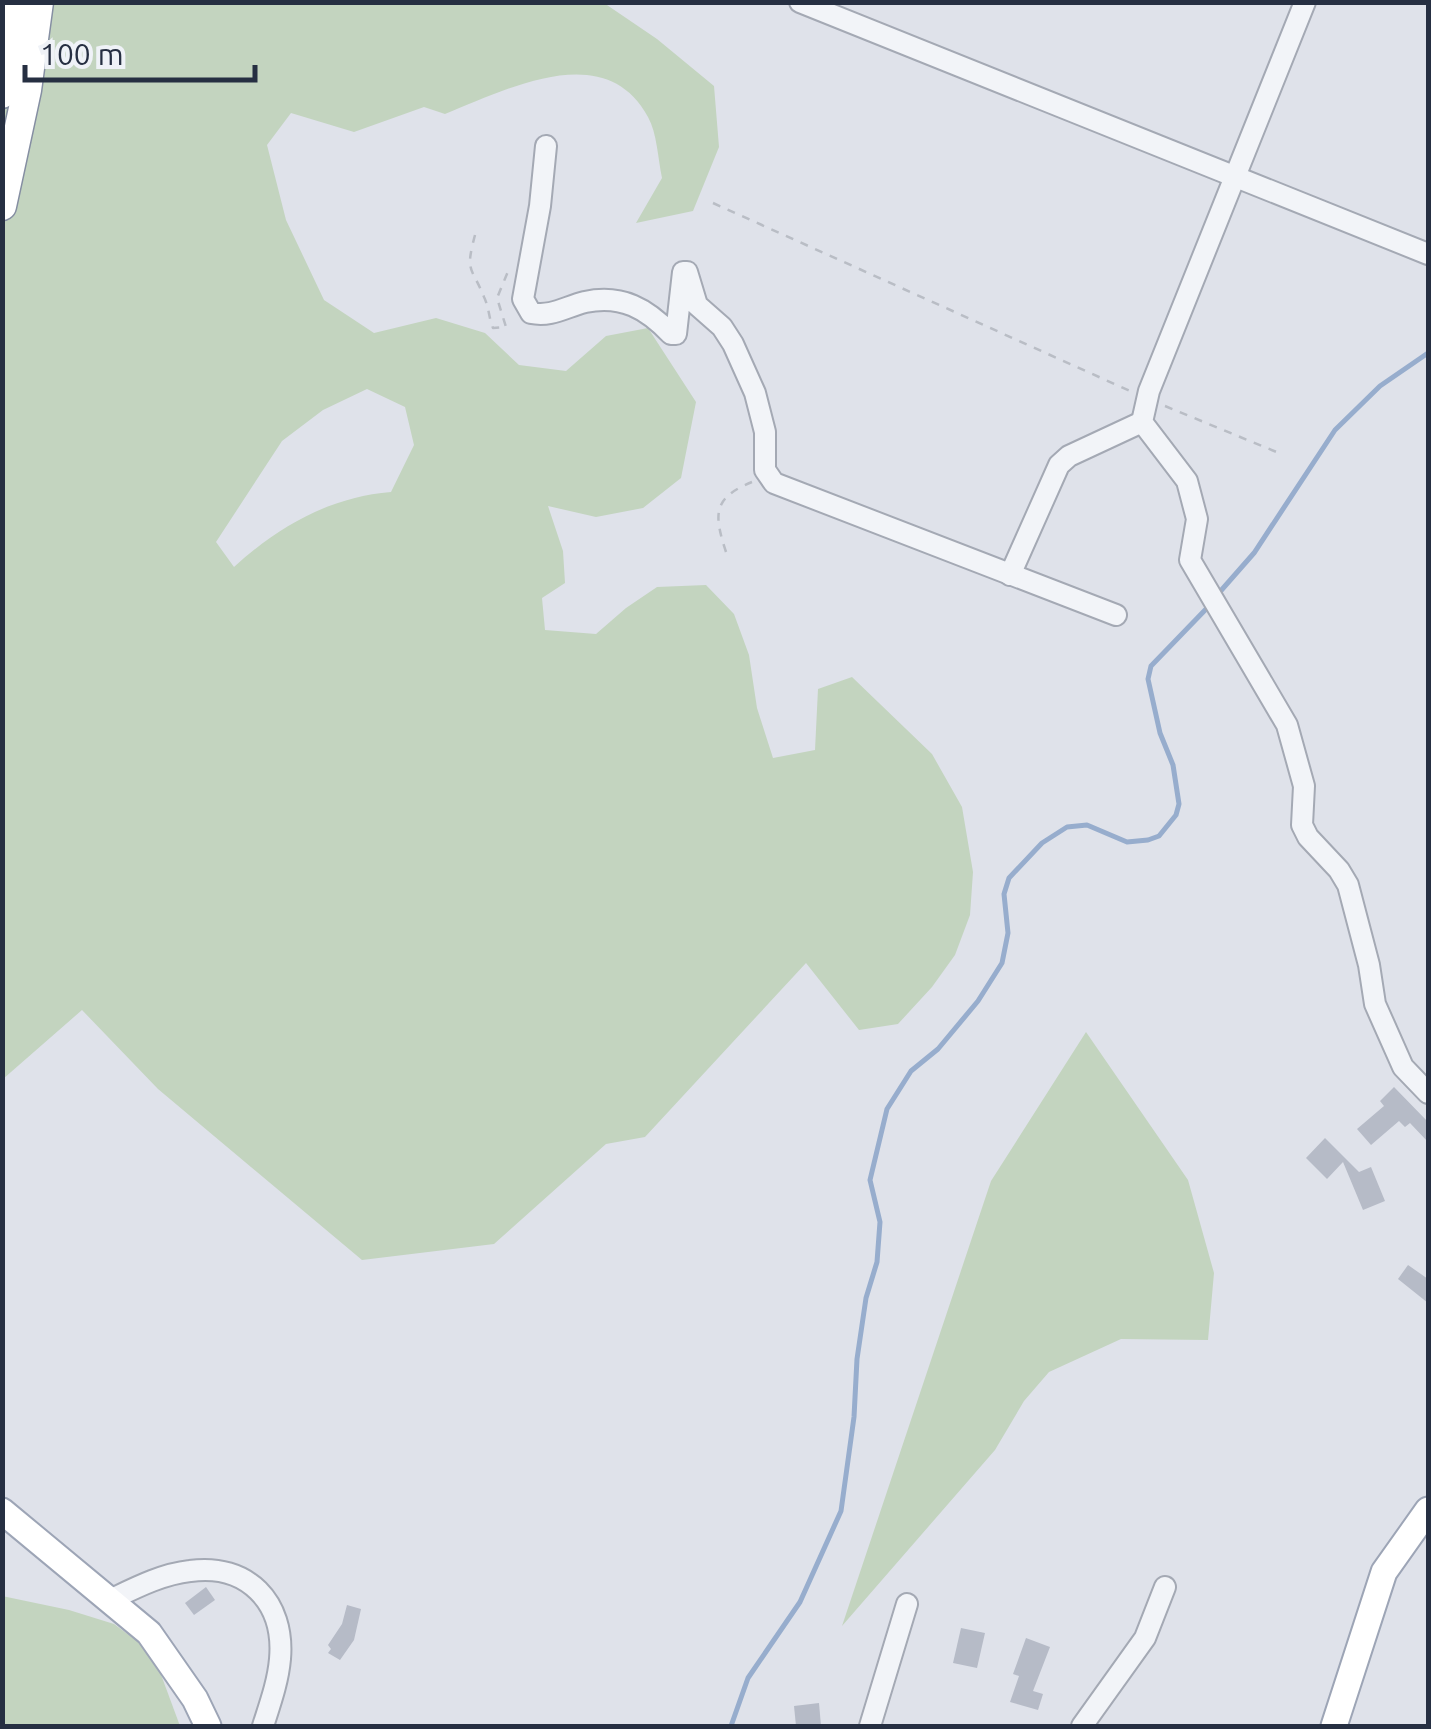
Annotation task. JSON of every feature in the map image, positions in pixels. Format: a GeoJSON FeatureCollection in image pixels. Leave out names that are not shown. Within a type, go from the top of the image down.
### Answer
{"type":"FeatureCollection","features":[{"type":"Feature","properties":{"kind":"highway"},"geometry":{"type":"LineString","coordinates":[[2,94],[16,2]]}},
{"type":"Feature","properties":{"kind":"highway"},"geometry":{"type":"LineString","coordinates":[[2,206],[27,90],[39,2]]}},
{"type":"Feature","properties":{"kind":"main road"},"geometry":{"type":"LineString","coordinates":[[1334,1726],[1384,1572],[1428,1510]]}},
{"type":"Feature","properties":{"kind":"main road"},"geometry":{"type":"LineString","coordinates":[[2,1511],[149,1632],[194,1698],[208,1726]]}},
{"type":"Feature","properties":{"kind":"street"},"geometry":{"type":"LineString","coordinates":[[800,2],[1428,254]]}},
{"type":"Feature","properties":{"kind":"street"},"geometry":{"type":"LineString","coordinates":[[1142,422],[1148,398],[1305,2]]}},
{"type":"Feature","properties":{"kind":"street"},"geometry":{"type":"LineString","coordinates":[[546,146],[523,299],[530,313],[542,315],[588,301],[634,304],[676,334],[687,272],[697,305],[722,327],[754,393],[765,432],[765,470],[774,483],[1116,615]]}},
{"type":"Feature","properties":{"kind":"street"},"geometry":{"type":"LineString","coordinates":[[1010,575],[1058,465],[1068,456],[1142,422]]}},
{"type":"Feature","properties":{"kind":"street"},"geometry":{"type":"LineString","coordinates":[[1142,422],[1187,481],[1197,519],[1190,560],[1287,725],[1304,786],[1302,825],[1348,885],[1375,1004],[1403,1067],[1428,1093]]}},
{"type":"Feature","properties":{"kind":"street"},"geometry":{"type":"LineString","coordinates":[[110,1600],[147,1582],[192,1570],[240,1575],[264,1595],[278,1625],[281,1655],[263,1726]]}},
{"type":"Feature","properties":{"kind":"street"},"geometry":{"type":"LineString","coordinates":[[1082,1726],[1145,1638],[1165,1587]]}},
{"type":"Feature","properties":{"kind":"street"},"geometry":{"type":"LineString","coordinates":[[870,1726],[907,1604]]}},
{"type":"Feature","properties":{"kind":"path"},"geometry":{"type":"LineString","coordinates":[[713,203],[1279,453]]}},
{"type":"Feature","properties":{"kind":"path"},"geometry":{"type":"LineString","coordinates":[[476,235],[469,262],[471,276],[485,297],[493,328],[506,328],[496,298],[514,258]]}},
{"type":"Feature","properties":{"kind":"path"},"geometry":{"type":"LineString","coordinates":[[726,552],[717,512],[724,498],[755,482],[774,483]]}},
{"type":"Feature","properties":{"kind":"green space"},"geometry":{"type":"Polygon","coordinates":[[[3,3],[604,3],[657,39],[714,86],[719,147],[693,211],[636,223],[662,178],[651,123],[629,93],[607,79],[581,75],[525,83],[445,114],[424,107],[354,132],[291,113],[267,145],[286,220],[324,300],[374,333],[436,318],[485,333],[519,365],[566,371],[606,336],[648,328],[696,402],[681,478],[643,508],[596,517],[548,506],[563,551],[565,583],[542,598],[545,630],[596,634],[657,587],[706,585],[734,614],[749,655],[757,708],[773,758],[815,750],[818,689],[852,677],[932,754],[962,807],[973,872],[970,915],[955,955],[898,1024],[859,1030],[806,963],[645,1137],[606,1144],[494,1244],[362,1260],[158,1089],[82,1010],[3,1079],[3,3]],[[367,389],[323,410],[282,441],[216,542],[234,567],[306,516],[347,500],[391,492],[414,445],[405,407],[367,389]]]}},
{"type":"Feature","properties":{"kind":"green space"},"geometry":{"type":"Polygon","coordinates":[[[1086,1032],[1188,1180],[1214,1273],[1208,1340],[1121,1339],[1049,1372],[1024,1401],[995,1450],[842,1626],[991,1181],[1086,1032]]]}},
{"type":"Feature","properties":{"kind":"green space"},"geometry":{"type":"Polygon","coordinates":[[[2,1596],[114,1624],[153,1653],[180,1726],[3,1726],[2,1596]]]}},
{"type":"Feature","properties":{"kind":"building"},"geometry":{"type":"Polygon","coordinates":[[[1394,1087],[1428,1122],[1428,1142],[1410,1123],[1405,1127],[1399,1121],[1371,1145],[1357,1129],[1384,1106],[1380,1101],[1394,1087]]]}},
{"type":"Feature","properties":{"kind":"building"},"geometry":{"type":"Polygon","coordinates":[[[1325,1138],[1359,1172],[1371,1167],[1385,1201],[1363,1210],[1343,1162],[1327,1179],[1306,1158],[1325,1138]]]}},
{"type":"Feature","properties":{"kind":"building"},"geometry":{"type":"Polygon","coordinates":[[[1408,1265],[1428,1279],[1428,1303],[1398,1279],[1408,1265]]]}},
{"type":"Feature","properties":{"kind":"building"},"geometry":{"type":"Polygon","coordinates":[[[206,1587],[215,1600],[194,1615],[185,1603],[206,1587]]]}},
{"type":"Feature","properties":{"kind":"building"},"geometry":{"type":"Polygon","coordinates":[[[347,1605],[361,1609],[354,1640],[340,1660],[328,1653],[328,1645],[342,1624],[347,1605]]]}},
{"type":"Feature","properties":{"kind":"building"},"geometry":{"type":"Polygon","coordinates":[[[961,1628],[985,1633],[977,1668],[953,1663],[961,1628]]]}},
{"type":"Feature","properties":{"kind":"building"},"geometry":{"type":"Polygon","coordinates":[[[1026,1638],[1050,1647],[1033,1691],[1043,1694],[1038,1710],[1010,1702],[1019,1676],[1013,1674],[1026,1638]]]}},
{"type":"Feature","properties":{"kind":"building"},"geometry":{"type":"Polygon","coordinates":[[[819,1703],[821,1726],[796,1726],[794,1706],[819,1703]]]}},
{"type":"Feature","properties":{"kind":"waterway"},"geometry":{"type":"LineString","coordinates":[[1218,594],[1254,553],[1335,430],[1380,386],[1428,353]]}},
{"type":"Feature","properties":{"kind":"waterway"},"geometry":{"type":"LineString","coordinates":[[731,1726],[748,1678],[800,1602],[841,1511],[854,1417],[857,1359],[866,1298],[877,1262],[880,1222],[870,1180],[887,1109],[911,1071],[938,1049],[978,1001],[1002,963],[1008,933],[1004,894],[1009,878],[1042,843],[1067,827],[1087,825],[1127,842],[1148,840],[1159,836],[1176,815],[1179,804],[1173,765],[1160,733],[1148,679],[1151,666],[1208,607]]}}]}
